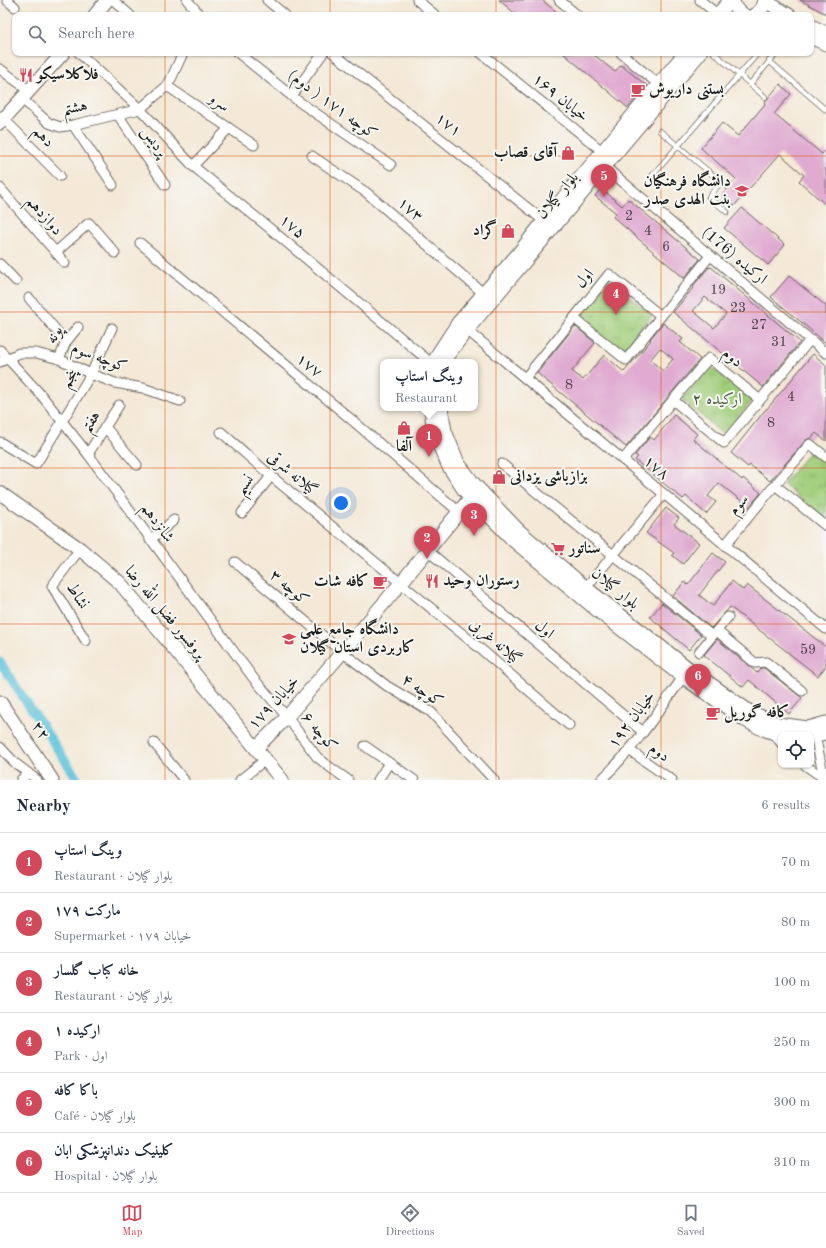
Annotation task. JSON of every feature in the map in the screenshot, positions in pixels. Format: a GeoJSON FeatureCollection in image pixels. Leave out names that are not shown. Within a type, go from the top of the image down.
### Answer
{"type":"FeatureCollection","features":[{"type":"Feature","properties":{"kind":"main road"},"geometry":{"type":"LineString","coordinates":[[97,12],[107,0]]}},
{"type":"Feature","properties":{"kind":"main road"},"geometry":{"type":"LineString","coordinates":[[721,12],[732,0],[738,12]]}},
{"type":"Feature","properties":{"kind":"main road"},"geometry":{"type":"LineString","coordinates":[[759,12],[763,8],[765,1],[784,12]]}},
{"type":"Feature","properties":{"kind":"main road"},"geometry":{"type":"LineString","coordinates":[[814,27],[826,33]]}},
{"type":"Feature","properties":{"kind":"main road"},"geometry":{"type":"LineString","coordinates":[[814,38],[826,44]]}},
{"type":"Feature","properties":{"kind":"main road"},"geometry":{"type":"LineString","coordinates":[[1,119],[26,95],[60,56]]}},
{"type":"Feature","properties":{"kind":"main road","name":"بلوار گیلان"},"geometry":{"type":"LineString","coordinates":[[436,359],[458,323],[518,254],[681,56]]}},
{"type":"Feature","properties":{"kind":"main road","name":"بلوار گیلان"},"geometry":{"type":"LineString","coordinates":[[446,359],[467,330],[697,56]]}},
{"type":"Feature","properties":{"kind":"main road","name":"بلوار گیلان"},"geometry":{"type":"LineString","coordinates":[[431,411],[434,434],[449,467],[464,490],[513,540],[750,712],[778,724],[808,728],[826,723]]}},
{"type":"Feature","properties":{"kind":"main road","name":"بلوار گیلان"},"geometry":{"type":"LineString","coordinates":[[442,411],[445,431],[458,463],[474,484],[519,531],[583,592],[683,677],[745,720],[777,738]]}},
{"type":"Feature","properties":{"kind":"main road","name":"پروفسور فضل الله رضا"},"geometry":{"type":"LineString","coordinates":[[0,493],[80,549],[120,583],[282,780]]}},
{"type":"Feature","properties":{"kind":"main road","name":"خیابان ۱۷۹"},"geometry":{"type":"LineString","coordinates":[[256,748],[286,717],[342,652],[401,583],[471,497]]}},
{"type":"Feature","properties":{"kind":"main road","name":"۲۲"},"geometry":{"type":"LineString","coordinates":[[0,702],[52,780]]}},
{"type":"Feature","properties":{"kind":"street"},"geometry":{"type":"LineString","coordinates":[[7,0],[15,7]]}},
{"type":"Feature","properties":{"kind":"street"},"geometry":{"type":"LineString","coordinates":[[113,0],[127,12]]}},
{"type":"Feature","properties":{"kind":"street"},"geometry":{"type":"LineString","coordinates":[[187,0],[197,12]]}},
{"type":"Feature","properties":{"kind":"street"},"geometry":{"type":"LineString","coordinates":[[267,0],[282,12]]}},
{"type":"Feature","properties":{"kind":"street"},"geometry":{"type":"LineString","coordinates":[[417,0],[431,12]]}},
{"type":"Feature","properties":{"kind":"street"},"geometry":{"type":"LineString","coordinates":[[559,0],[573,12]]}},
{"type":"Feature","properties":{"kind":"street"},"geometry":{"type":"LineString","coordinates":[[700,0],[714,12]]}},
{"type":"Feature","properties":{"kind":"street","name":"۱۷۵"},"geometry":{"type":"LineString","coordinates":[[82,56],[140,109],[194,166],[426,359]]}},
{"type":"Feature","properties":{"kind":"street","name":"کوچه ۱۷۱ ( دوم)"},"geometry":{"type":"LineString","coordinates":[[242,56],[292,96],[391,166]]}},
{"type":"Feature","properties":{"kind":"street"},"geometry":{"type":"LineString","coordinates":[[292,96],[321,56]]}},
{"type":"Feature","properties":{"kind":"street","name":"۱۷۱"},"geometry":{"type":"LineString","coordinates":[[337,56],[544,221]]}},
{"type":"Feature","properties":{"kind":"street","name":"خیابان ۱۶۹"},"geometry":{"type":"LineString","coordinates":[[485,56],[602,151]]}},
{"type":"Feature","properties":{"kind":"street"},"geometry":{"type":"LineString","coordinates":[[625,56],[658,84]]}},
{"type":"Feature","properties":{"kind":"street"},"geometry":{"type":"LineString","coordinates":[[140,109],[167,86],[182,57]]}},
{"type":"Feature","properties":{"kind":"street"},"geometry":{"type":"LineString","coordinates":[[0,69],[26,95]]}},
{"type":"Feature","properties":{"kind":"street","name":"سرو"},"geometry":{"type":"LineString","coordinates":[[167,86],[254,145]]}},
{"type":"Feature","properties":{"kind":"street","name":"هشتم"},"geometry":{"type":"LineString","coordinates":[[26,95],[49,123],[60,127],[140,109]]}},
{"type":"Feature","properties":{"kind":"street","name":"پردیس"},"geometry":{"type":"LineString","coordinates":[[118,114],[165,186]]}},
{"type":"Feature","properties":{"kind":"street","name":"دهم"},"geometry":{"type":"LineString","coordinates":[[1,119],[60,176]]}},
{"type":"Feature","properties":{"kind":"street"},"geometry":{"type":"LineString","coordinates":[[73,125],[113,184]]}},
{"type":"Feature","properties":{"kind":"street"},"geometry":{"type":"LineString","coordinates":[[194,166],[229,128]]}},
{"type":"Feature","properties":{"kind":"street","name":"۱۷۳"},"geometry":{"type":"LineString","coordinates":[[312,156],[367,192],[483,293]]}},
{"type":"Feature","properties":{"kind":"street","name":"ارکیده (176)"},"geometry":{"type":"LineString","coordinates":[[604,166],[826,353]]}},
{"type":"Feature","properties":{"kind":"street","name":"دوازدهم"},"geometry":{"type":"LineString","coordinates":[[0,188],[65,263]]}},
{"type":"Feature","properties":{"kind":"street"},"geometry":{"type":"LineString","coordinates":[[56,252],[89,223],[115,253]]}},
{"type":"Feature","properties":{"kind":"street","name":"۱۷۷"},"geometry":{"type":"LineString","coordinates":[[140,243],[352,420],[459,512]]}},
{"type":"Feature","properties":{"kind":"street"},"geometry":{"type":"LineString","coordinates":[[574,318],[626,360],[710,256]]}},
{"type":"Feature","properties":{"kind":"street"},"geometry":{"type":"LineString","coordinates":[[0,264],[16,281]]}},
{"type":"Feature","properties":{"kind":"street","name":"اول"},"geometry":{"type":"LineString","coordinates":[[525,378],[609,274],[661,316]]}},
{"type":"Feature","properties":{"kind":"street"},"geometry":{"type":"LineString","coordinates":[[29,298],[66,342]]}},
{"type":"Feature","properties":{"kind":"street","name":"پونه"},"geometry":{"type":"LineString","coordinates":[[60,359],[66,342],[78,326]]}},
{"type":"Feature","properties":{"kind":"street","name":"پنجم"},"geometry":{"type":"LineString","coordinates":[[0,442],[36,464],[91,374],[112,328]]}},
{"type":"Feature","properties":{"kind":"street","name":"۱۷۸"},"geometry":{"type":"LineString","coordinates":[[467,330],[826,629]]}},
{"type":"Feature","properties":{"kind":"street"},"geometry":{"type":"LineString","coordinates":[[673,400],[724,443],[810,340]]}},
{"type":"Feature","properties":{"kind":"street","name":"شانزدهم"},"geometry":{"type":"LineString","coordinates":[[0,350],[4,360],[42,396],[88,454],[254,679],[286,717]]}},
{"type":"Feature","properties":{"kind":"street","name":"کوچه سوم"},"geometry":{"type":"LineString","coordinates":[[4,360],[20,352],[36,352],[60,359],[91,374],[115,383],[144,388],[180,401]]}},
{"type":"Feature","properties":{"kind":"street","name":"دوم"},"geometry":{"type":"LineString","coordinates":[[623,460],[709,358],[760,400]]}},
{"type":"Feature","properties":{"kind":"street","name":"هفتم"},"geometry":{"type":"LineString","coordinates":[[88,454],[120,405]]}},
{"type":"Feature","properties":{"kind":"street"},"geometry":{"type":"LineString","coordinates":[[106,427],[137,466]]}},
{"type":"Feature","properties":{"kind":"street","name":"گیلانه شرقی"},"geometry":{"type":"LineString","coordinates":[[221,432],[271,476],[401,583]]}},
{"type":"Feature","properties":{"kind":"street","name":"سوم"},"geometry":{"type":"LineString","coordinates":[[725,545],[810,444],[826,457]]}},
{"type":"Feature","properties":{"kind":"street"},"geometry":{"type":"LineString","coordinates":[[502,464],[613,555],[714,634],[755,663],[766,662],[802,691]]}},
{"type":"Feature","properties":{"kind":"street","name":"نسیم"},"geometry":{"type":"LineString","coordinates":[[242,513],[271,476]]}},
{"type":"Feature","properties":{"kind":"street"},"geometry":{"type":"LineString","coordinates":[[775,485],[826,526]]}},
{"type":"Feature","properties":{"kind":"street"},"geometry":{"type":"LineString","coordinates":[[583,592],[664,494]]}},
{"type":"Feature","properties":{"kind":"street"},"geometry":{"type":"LineString","coordinates":[[150,540],[174,520]]}},
{"type":"Feature","properties":{"kind":"street","name":"نشاط"},"geometry":{"type":"LineString","coordinates":[[80,549],[52,586],[86,641]]}},
{"type":"Feature","properties":{"kind":"street","name":"اول"},"geometry":{"type":"LineString","coordinates":[[427,550],[643,732]]}},
{"type":"Feature","properties":{"kind":"street","name":"کوچه ۳"},"geometry":{"type":"LineString","coordinates":[[235,562],[342,652]]}},
{"type":"Feature","properties":{"kind":"street","name":"گیلانه غربی"},"geometry":{"type":"LineString","coordinates":[[401,583],[570,725]]}},
{"type":"Feature","properties":{"kind":"street"},"geometry":{"type":"LineString","coordinates":[[699,652],[728,617]]}},
{"type":"Feature","properties":{"kind":"street","name":"کوچه ۴"},"geometry":{"type":"LineString","coordinates":[[342,652],[387,686],[431,712],[494,780]]}},
{"type":"Feature","properties":{"kind":"street","name":"خیابان ۱۹۲"},"geometry":{"type":"LineString","coordinates":[[601,780],[613,769],[629,750],[683,677]]}},
{"type":"Feature","properties":{"kind":"street","name":"کوچه ۶"},"geometry":{"type":"LineString","coordinates":[[286,717],[317,757],[348,780]]}},
{"type":"Feature","properties":{"kind":"street"},"geometry":{"type":"LineString","coordinates":[[817,735],[825,778]]}},
{"type":"Feature","properties":{"kind":"street"},"geometry":{"type":"LineString","coordinates":[[154,743],[184,780]]}},
{"type":"Feature","properties":{"kind":"street"},"geometry":{"type":"LineString","coordinates":[[0,746],[15,763],[37,780]]}},
{"type":"Feature","properties":{"kind":"street"},"geometry":{"type":"LineString","coordinates":[[366,746],[414,780]]}},
{"type":"Feature","properties":{"kind":"street","name":"دوم"},"geometry":{"type":"LineString","coordinates":[[629,750],[672,780]]}},
{"type":"Feature","properties":{"kind":"street"},"geometry":{"type":"LineString","coordinates":[[240,780],[265,760]]}},
{"type":"Feature","properties":{"kind":"street"},"geometry":{"type":"LineString","coordinates":[[378,780],[389,762]]}},
{"type":"Feature","properties":{"kind":"street"},"geometry":{"type":"LineString","coordinates":[[810,768],[825,778]]}},
{"type":"Feature","properties":{"kind":"street"},"geometry":{"type":"LineString","coordinates":[[21,780],[28,773]]}},
{"type":"Feature","properties":{"kind":"lane"},"geometry":{"type":"LineString","coordinates":[[717,56],[765,97]]}},
{"type":"Feature","properties":{"kind":"lane"},"geometry":{"type":"LineString","coordinates":[[652,176],[755,56]]}},
{"type":"Feature","properties":{"kind":"lane"},"geometry":{"type":"LineString","coordinates":[[750,84],[774,56]]}},
{"type":"Feature","properties":{"kind":"lane"},"geometry":{"type":"LineString","coordinates":[[770,61],[826,110]]}},
{"type":"Feature","properties":{"kind":"lane"},"geometry":{"type":"LineString","coordinates":[[660,131],[726,186]]}},
{"type":"Feature","properties":{"kind":"lane"},"geometry":{"type":"LineString","coordinates":[[721,182],[709,197],[727,212]]}},
{"type":"Feature","properties":{"kind":"green space"},"geometry":{"type":"Polygon","coordinates":[[[609,279],[652,315],[622,351],[579,316],[609,279]]]}},
{"type":"Feature","properties":{"kind":"green space","name":"ارکیده ۲"},"geometry":{"type":"Polygon","coordinates":[[[710,366],[752,401],[724,435],[682,399],[710,366]]]}},
{"type":"Feature","properties":{"kind":"green space"},"geometry":{"type":"Polygon","coordinates":[[[811,450],[826,463],[825,519],[783,484],[811,450]]]}},
{"type":"Feature","properties":{"kind":"building"},"geometry":{"type":"Polygon","coordinates":[[[499,0],[542,0],[556,12],[513,12],[499,0]]]}},
{"type":"Feature","properties":{"kind":"building"},"geometry":{"type":"Polygon","coordinates":[[[800,0],[826,0],[826,14],[800,0]]]}},
{"type":"Feature","properties":{"kind":"building"},"geometry":{"type":"Polygon","coordinates":[[[567,56],[596,56],[615,72],[621,65],[647,86],[628,108],[567,56]]]}},
{"type":"Feature","properties":{"kind":"building"},"geometry":{"type":"Polygon","coordinates":[[[780,84],[791,94],[774,114],[822,154],[826,149],[826,205],[799,181],[804,175],[780,154],[734,206],[722,195],[736,179],[701,148],[722,123],[738,136],[780,84]]]}},
{"type":"Feature","properties":{"kind":"building"},"geometry":{"type":"Polygon","coordinates":[[[601,188],[622,206],[628,199],[700,259],[684,278],[613,217],[616,213],[595,196],[601,188]]]}},
{"type":"Feature","properties":{"kind":"building"},"geometry":{"type":"Polygon","coordinates":[[[742,208],[785,245],[768,265],[724,228],[742,208]]]}},
{"type":"Feature","properties":{"kind":"building"},"geometry":{"type":"Polygon","coordinates":[[[709,267],[711,267],[800,342],[763,387],[673,312],[694,287],[693,286],[709,267]],[[705,297],[693,311],[714,328],[726,314],[705,297]]]}},
{"type":"Feature","properties":{"kind":"building"},"geometry":{"type":"Polygon","coordinates":[[[789,276],[826,306],[826,343],[771,297],[789,276]]]}},
{"type":"Feature","properties":{"kind":"building"},"geometry":{"type":"Polygon","coordinates":[[[663,323],[683,339],[680,342],[700,359],[626,447],[537,373],[575,326],[595,343],[572,371],[583,380],[604,355],[624,372],[651,340],[650,339],[663,323]],[[660,348],[650,360],[663,371],[673,359],[660,348]]]}},
{"type":"Feature","properties":{"kind":"building"},"geometry":{"type":"Polygon","coordinates":[[[813,354],[826,365],[826,441],[816,433],[811,438],[806,440],[770,481],[750,465],[748,467],[731,453],[813,354]]]}},
{"type":"Feature","properties":{"kind":"building"},"geometry":{"type":"Polygon","coordinates":[[[674,415],[697,434],[693,439],[742,480],[743,478],[761,493],[749,507],[719,483],[708,496],[716,502],[706,514],[686,496],[683,499],[635,460],[638,457],[635,455],[650,437],[654,440],[674,415]]]}},
{"type":"Feature","properties":{"kind":"building"},"geometry":{"type":"Polygon","coordinates":[[[666,508],[679,518],[674,524],[699,543],[683,564],[672,555],[674,553],[646,533],[666,508]]]}},
{"type":"Feature","properties":{"kind":"building"},"geometry":{"type":"Polygon","coordinates":[[[713,553],[725,562],[699,595],[713,606],[732,581],[743,590],[747,585],[826,647],[826,666],[818,676],[730,607],[711,628],[673,596],[684,582],[688,585],[713,553]]]}},
{"type":"Feature","properties":{"kind":"building"},"geometry":{"type":"Polygon","coordinates":[[[662,603],[701,635],[689,650],[650,617],[662,603]]]}},
{"type":"Feature","properties":{"kind":"building"},"geometry":{"type":"Polygon","coordinates":[[[717,639],[757,673],[761,668],[764,668],[802,698],[789,714],[749,680],[743,687],[704,655],[717,639]]]}},
{"type":"Feature","properties":{"kind":"waterway"},"geometry":{"type":"LineString","coordinates":[[0,662],[78,780]]}},
{"type":"Feature","properties":{"kind":"place","name":"فلاکلاسیکو"},"geometry":{"type":"Point","coordinates":[26,75]}},
{"type":"Feature","properties":{"kind":"place","name":"بستنی داریوش"},"geometry":{"type":"Point","coordinates":[638,90]}},
{"type":"Feature","properties":{"kind":"place","name":"آقای قصاب"},"geometry":{"type":"Point","coordinates":[568,153]}},
{"type":"Feature","properties":{"kind":"place","name":"دانشگاه فرهنگیان بنت الهدی صدر"},"geometry":{"type":"Point","coordinates":[742,191]}},
{"type":"Feature","properties":{"kind":"place","name":"باکا کافه"},"geometry":{"type":"Point","coordinates":[604,197]}},
{"type":"Feature","properties":{"kind":"place","name":"گراد"},"geometry":{"type":"Point","coordinates":[508,231]}},
{"type":"Feature","properties":{"kind":"place","name":"ارکیده ۱"},"geometry":{"type":"Point","coordinates":[616,315]}},
{"type":"Feature","properties":{"kind":"place","name":"آلفا"},"geometry":{"type":"Point","coordinates":[404,428]}},
{"type":"Feature","properties":{"kind":"place","name":"وینگ استاپ"},"geometry":{"type":"Point","coordinates":[429,457]}},
{"type":"Feature","properties":{"kind":"place","name":"بزازباشی یزدانی"},"geometry":{"type":"Point","coordinates":[499,477]}},
{"type":"Feature","properties":{"kind":"place","name":"خانه کباب گلسار"},"geometry":{"type":"Point","coordinates":[474,536]}},
{"type":"Feature","properties":{"kind":"place","name":"سناتور"},"geometry":{"type":"Point","coordinates":[558,549]}},
{"type":"Feature","properties":{"kind":"place","name":"۱۷۹ مارکت"},"geometry":{"type":"Point","coordinates":[427,559]}},
{"type":"Feature","properties":{"kind":"place","name":"رستوران وحید"},"geometry":{"type":"Point","coordinates":[432,581]}},
{"type":"Feature","properties":{"kind":"place","name":"کافه شات"},"geometry":{"type":"Point","coordinates":[380,582]}},
{"type":"Feature","properties":{"kind":"place","name":"دانشگاه جامع علمی کاربردی استان گیلان"},"geometry":{"type":"Point","coordinates":[289,639]}},
{"type":"Feature","properties":{"kind":"place","name":"کلینیک دندانپزشکی ابان"},"geometry":{"type":"Point","coordinates":[698,697]}},
{"type":"Feature","properties":{"kind":"place","name":"کافه گوریل"},"geometry":{"type":"Point","coordinates":[713,713]}}]}
